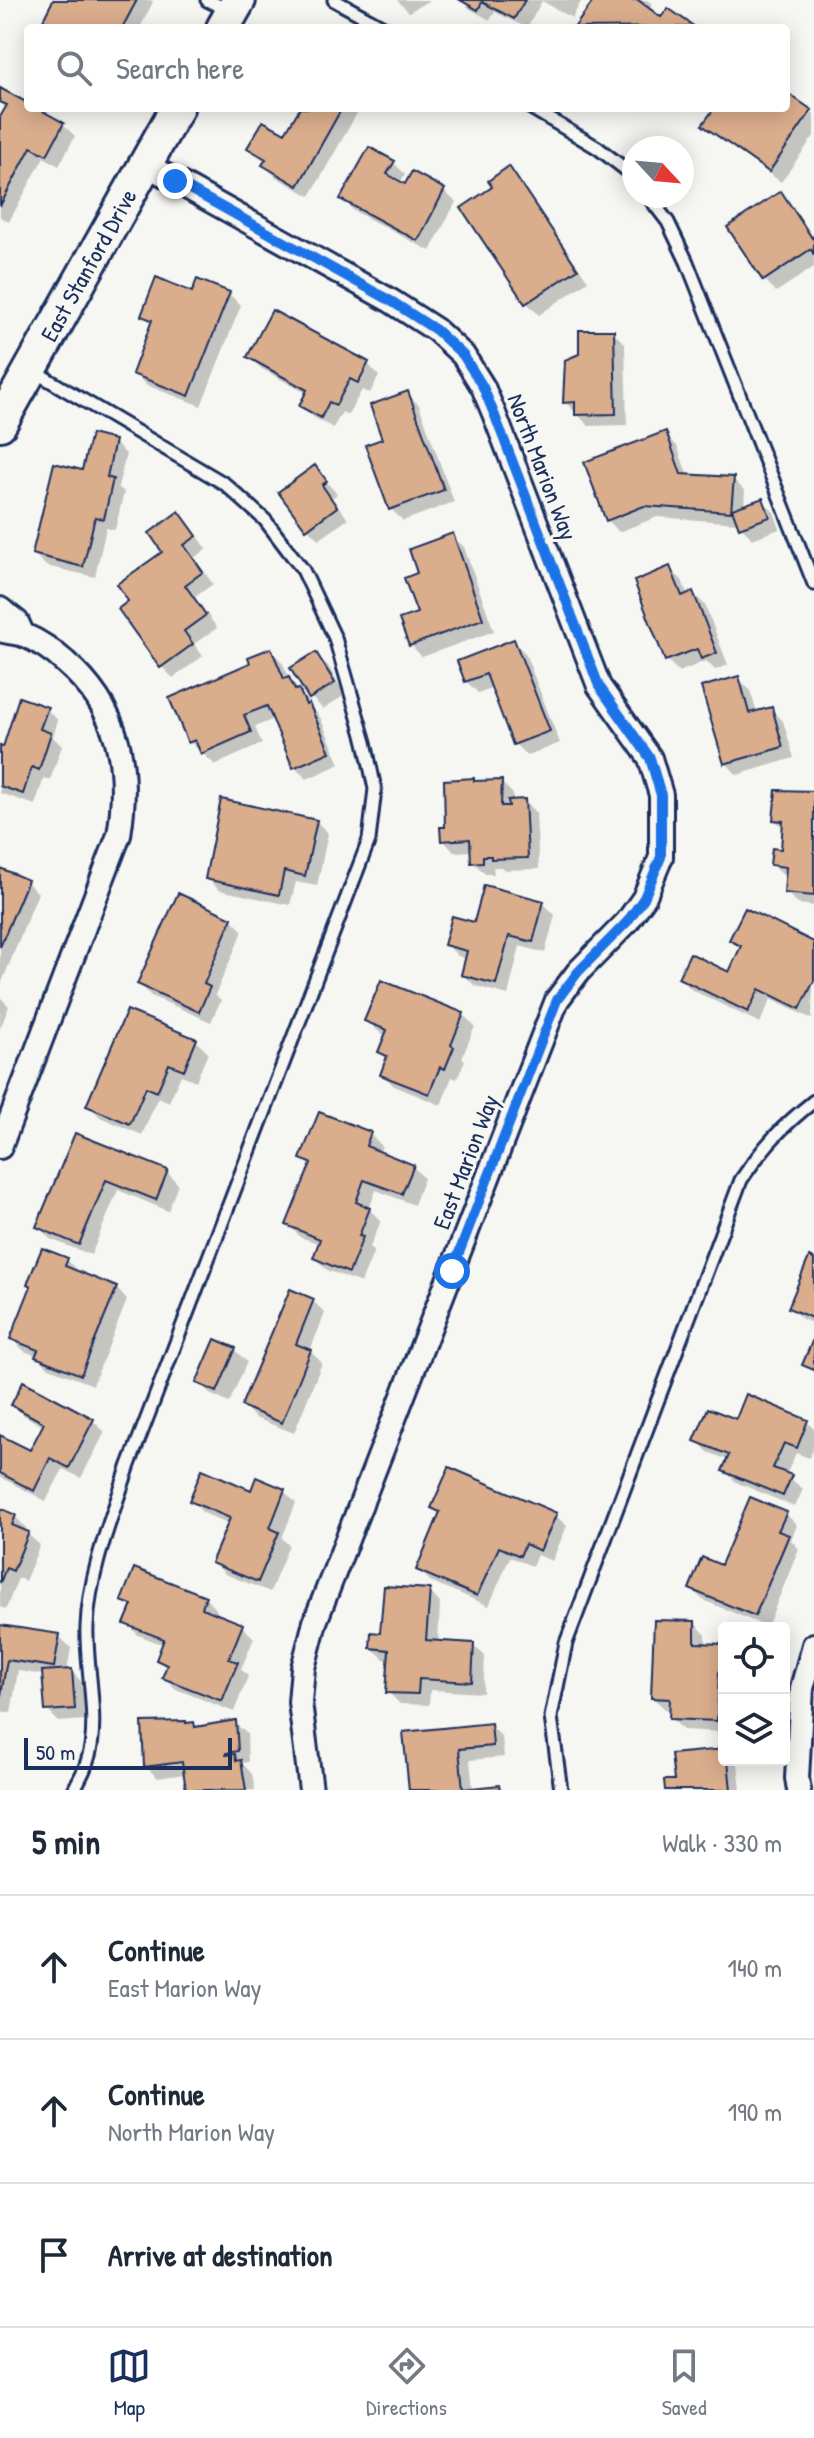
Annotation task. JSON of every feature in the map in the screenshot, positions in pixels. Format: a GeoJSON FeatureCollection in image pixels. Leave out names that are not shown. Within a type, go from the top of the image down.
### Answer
{"type":"FeatureCollection","features":[{"type":"Feature","properties":{"kind":"street","name":"East Stanford Drive"},"geometry":{"type":"LineString","coordinates":[[0,424],[175,112]]}},
{"type":"Feature","properties":{"kind":"street","name":"North Marion Way"},"geometry":{"type":"LineString","coordinates":[[145,164],[391,301],[436,330],[463,355],[483,387],[495,416],[599,686],[650,758]]}},
{"type":"Feature","properties":{"kind":"street"},"geometry":{"type":"LineString","coordinates":[[0,609],[17,622],[23,635]]}},
{"type":"Feature","properties":{"kind":"street"},"geometry":{"type":"LineString","coordinates":[[0,630],[23,635],[58,656],[82,676],[112,724],[124,773],[119,835],[0,1147]]}},
{"type":"Feature","properties":{"kind":"street","name":"East Marion Way"},"geometry":{"type":"LineString","coordinates":[[311,1790],[300,1702],[303,1668],[315,1622],[557,1000],[578,972],[627,922],[644,898],[661,857],[661,795],[650,758]]}},
{"type":"Feature","properties":{"kind":"street"},"geometry":{"type":"LineString","coordinates":[[799,1790],[802,1688],[814,1645]]}},
{"type":"Feature","properties":{"kind":"lane"},"geometry":{"type":"LineString","coordinates":[[334,0],[378,24]]}},
{"type":"Feature","properties":{"kind":"lane"},"geometry":{"type":"LineString","coordinates":[[538,112],[598,148],[622,167]]}},
{"type":"Feature","properties":{"kind":"lane"},"geometry":{"type":"LineString","coordinates":[[657,208],[668,222],[687,262],[814,584]]}},
{"type":"Feature","properties":{"kind":"lane"},"geometry":{"type":"LineString","coordinates":[[31,369],[225,484],[265,520],[303,570],[335,638],[375,789],[369,840],[129,1465],[97,1559],[87,1626],[92,1686],[91,1745],[88,1761],[74,1790]]}},
{"type":"Feature","properties":{"kind":"lane"},"geometry":{"type":"LineString","coordinates":[[561,1790],[551,1717],[566,1643],[741,1180],[763,1148],[814,1101]]}},
{"type":"Feature","properties":{"kind":"building"},"geometry":{"type":"Polygon","coordinates":[[[53,0],[137,0],[124,24],[41,24],[53,0]]]}},
{"type":"Feature","properties":{"kind":"building"},"geometry":{"type":"Polygon","coordinates":[[[460,0],[525,0],[514,19],[482,2],[478,10],[460,0]]]}},
{"type":"Feature","properties":{"kind":"building"},"geometry":{"type":"Polygon","coordinates":[[[594,0],[638,0],[661,17],[668,8],[691,24],[577,24],[594,0]]]}},
{"type":"Feature","properties":{"kind":"building"},"geometry":{"type":"Polygon","coordinates":[[[0,88],[24,101],[24,112],[44,112],[64,123],[47,155],[31,147],[0,206],[0,117],[7,105],[0,102],[0,88]]]}},
{"type":"Feature","properties":{"kind":"building"},"geometry":{"type":"Polygon","coordinates":[[[790,95],[812,110],[769,172],[702,125],[712,112],[790,112],[790,95]]]}},
{"type":"Feature","properties":{"kind":"building"},"geometry":{"type":"Polygon","coordinates":[[[298,112],[340,112],[298,186],[262,165],[266,159],[247,148],[263,121],[285,133],[298,112]]]}},
{"type":"Feature","properties":{"kind":"building"},"geometry":{"type":"Polygon","coordinates":[[[369,147],[395,161],[387,174],[405,184],[412,171],[445,189],[418,241],[340,199],[369,147]]]}},
{"type":"Feature","properties":{"kind":"building"},"geometry":{"type":"Polygon","coordinates":[[[509,166],[578,269],[525,304],[461,208],[492,187],[488,181],[509,166]]]}},
{"type":"Feature","properties":{"kind":"building"},"geometry":{"type":"Polygon","coordinates":[[[781,191],[812,238],[814,236],[814,255],[811,249],[763,281],[727,227],[781,191]]]}},
{"type":"Feature","properties":{"kind":"building"},"geometry":{"type":"Polygon","coordinates":[[[156,277],[192,292],[197,279],[230,292],[189,396],[132,374],[152,320],[141,316],[156,277]]]}},
{"type":"Feature","properties":{"kind":"building"},"geometry":{"type":"Polygon","coordinates":[[[272,310],[369,362],[358,383],[350,379],[336,405],[329,402],[321,418],[299,406],[307,390],[247,357],[272,310]]]}},
{"type":"Feature","properties":{"kind":"building"},"geometry":{"type":"Polygon","coordinates":[[[579,330],[614,330],[616,414],[575,415],[575,402],[563,403],[565,360],[579,354],[579,330]]]}},
{"type":"Feature","properties":{"kind":"building"},"geometry":{"type":"Polygon","coordinates":[[[408,391],[444,490],[389,510],[365,445],[382,439],[370,405],[408,391]]]}},
{"type":"Feature","properties":{"kind":"building"},"geometry":{"type":"Polygon","coordinates":[[[666,431],[681,474],[734,477],[731,512],[644,506],[606,521],[584,462],[666,431]]]}},
{"type":"Feature","properties":{"kind":"building"},"geometry":{"type":"Polygon","coordinates":[[[91,434],[115,440],[107,477],[113,479],[104,519],[95,517],[83,567],[32,554],[54,463],[82,470],[91,434]]]}},
{"type":"Feature","properties":{"kind":"building"},"geometry":{"type":"Polygon","coordinates":[[[315,465],[327,481],[322,485],[337,507],[306,530],[278,492],[315,465]]]}},
{"type":"Feature","properties":{"kind":"building"},"geometry":{"type":"Polygon","coordinates":[[[763,498],[770,517],[739,528],[732,509],[763,498]]]}},
{"type":"Feature","properties":{"kind":"building"},"geometry":{"type":"Polygon","coordinates":[[[179,511],[197,536],[184,545],[203,572],[185,585],[206,615],[184,631],[193,644],[160,668],[118,609],[128,601],[117,584],[162,552],[149,533],[179,511]]]}},
{"type":"Feature","properties":{"kind":"building"},"geometry":{"type":"Polygon","coordinates":[[[453,533],[483,619],[409,646],[399,619],[417,613],[404,578],[417,573],[409,549],[453,533]]]}},
{"type":"Feature","properties":{"kind":"building"},"geometry":{"type":"Polygon","coordinates":[[[670,566],[682,596],[693,591],[717,653],[701,659],[697,649],[665,661],[634,581],[670,566]]]}},
{"type":"Feature","properties":{"kind":"building"},"geometry":{"type":"Polygon","coordinates":[[[514,639],[550,731],[513,745],[486,674],[465,682],[457,661],[514,639]]]}},
{"type":"Feature","properties":{"kind":"building"},"geometry":{"type":"Polygon","coordinates":[[[271,648],[284,679],[289,677],[306,705],[309,703],[330,752],[293,768],[267,706],[244,715],[251,732],[201,754],[195,740],[188,743],[169,698],[250,663],[248,657],[271,648]]]}},
{"type":"Feature","properties":{"kind":"building"},"geometry":{"type":"Polygon","coordinates":[[[316,652],[335,683],[309,699],[290,668],[316,652]]]}},
{"type":"Feature","properties":{"kind":"building"},"geometry":{"type":"Polygon","coordinates":[[[739,676],[749,713],[772,707],[783,747],[724,764],[701,687],[739,676]]]}},
{"type":"Feature","properties":{"kind":"building"},"geometry":{"type":"Polygon","coordinates":[[[19,697],[48,707],[40,729],[51,733],[39,770],[32,767],[23,794],[0,786],[0,746],[3,747],[19,697]]]}},
{"type":"Feature","properties":{"kind":"building"},"geometry":{"type":"Polygon","coordinates":[[[474,778],[474,781],[502,780],[501,806],[509,806],[508,800],[525,799],[528,858],[491,859],[491,856],[483,856],[483,862],[471,863],[470,839],[441,841],[440,827],[445,827],[444,780],[474,778]]]}},
{"type":"Feature","properties":{"kind":"building"},"geometry":{"type":"Polygon","coordinates":[[[776,790],[814,791],[814,896],[784,893],[786,867],[770,865],[772,848],[781,849],[783,821],[773,820],[776,790]]]}},
{"type":"Feature","properties":{"kind":"building"},"geometry":{"type":"Polygon","coordinates":[[[221,799],[317,820],[305,876],[284,871],[279,895],[205,879],[221,799]]]}},
{"type":"Feature","properties":{"kind":"building"},"geometry":{"type":"Polygon","coordinates":[[[0,868],[28,880],[0,947],[0,868]]]}},
{"type":"Feature","properties":{"kind":"building"},"geometry":{"type":"Polygon","coordinates":[[[484,885],[544,901],[533,942],[509,936],[496,984],[461,975],[467,951],[444,945],[452,916],[474,922],[484,885]]]}},
{"type":"Feature","properties":{"kind":"building"},"geometry":{"type":"Polygon","coordinates":[[[178,893],[232,918],[204,984],[210,987],[199,1012],[137,984],[178,893]]]}},
{"type":"Feature","properties":{"kind":"building"},"geometry":{"type":"Polygon","coordinates":[[[745,908],[814,942],[814,981],[800,1009],[759,989],[748,1012],[678,978],[690,953],[729,972],[741,946],[729,940],[745,908]]]}},
{"type":"Feature","properties":{"kind":"building"},"geometry":{"type":"Polygon","coordinates":[[[381,980],[464,1013],[445,1069],[440,1067],[429,1094],[380,1075],[387,1056],[378,1052],[387,1030],[364,1021],[381,980]]]}},
{"type":"Feature","properties":{"kind":"building"},"geometry":{"type":"Polygon","coordinates":[[[127,1010],[197,1039],[184,1070],[169,1064],[157,1092],[146,1087],[130,1124],[86,1106],[127,1010]]]}},
{"type":"Feature","properties":{"kind":"building"},"geometry":{"type":"Polygon","coordinates":[[[319,1112],[371,1132],[366,1146],[414,1165],[402,1194],[364,1180],[356,1202],[370,1208],[349,1273],[313,1258],[320,1239],[286,1225],[311,1163],[300,1159],[319,1112]]]}},
{"type":"Feature","properties":{"kind":"building"},"geometry":{"type":"Polygon","coordinates":[[[75,1133],[168,1170],[156,1200],[106,1180],[79,1245],[36,1227],[75,1133]]]}},
{"type":"Feature","properties":{"kind":"building"},"geometry":{"type":"Polygon","coordinates":[[[42,1248],[68,1258],[65,1266],[117,1287],[81,1375],[35,1357],[38,1350],[10,1339],[42,1248]]]}},
{"type":"Feature","properties":{"kind":"building"},"geometry":{"type":"Polygon","coordinates":[[[809,1257],[814,1259],[814,1319],[788,1308],[809,1257]]]}},
{"type":"Feature","properties":{"kind":"building"},"geometry":{"type":"Polygon","coordinates":[[[290,1289],[314,1299],[296,1344],[311,1350],[282,1423],[241,1406],[290,1289]]]}},
{"type":"Feature","properties":{"kind":"building"},"geometry":{"type":"Polygon","coordinates":[[[814,1337],[814,1370],[802,1365],[814,1337]]]}},
{"type":"Feature","properties":{"kind":"building"},"geometry":{"type":"Polygon","coordinates":[[[215,1339],[236,1348],[217,1392],[196,1383],[215,1339]]]}},
{"type":"Feature","properties":{"kind":"building"},"geometry":{"type":"Polygon","coordinates":[[[23,1381],[94,1419],[69,1468],[50,1458],[34,1491],[0,1473],[0,1435],[30,1450],[44,1423],[11,1405],[23,1381]]]}},
{"type":"Feature","properties":{"kind":"building"},"geometry":{"type":"Polygon","coordinates":[[[746,1394],[808,1420],[797,1448],[784,1443],[773,1468],[792,1475],[783,1496],[722,1471],[729,1455],[694,1441],[708,1408],[736,1419],[746,1394]]]}},
{"type":"Feature","properties":{"kind":"building"},"geometry":{"type":"Polygon","coordinates":[[[449,1467],[557,1513],[540,1551],[525,1544],[520,1556],[499,1547],[477,1596],[416,1570],[440,1512],[431,1508],[449,1467]]]}},
{"type":"Feature","properties":{"kind":"building"},"geometry":{"type":"Polygon","coordinates":[[[202,1469],[251,1490],[256,1477],[285,1489],[270,1528],[279,1532],[258,1582],[211,1563],[230,1518],[189,1501],[202,1469]]]}},
{"type":"Feature","properties":{"kind":"building"},"geometry":{"type":"Polygon","coordinates":[[[750,1497],[787,1512],[778,1531],[789,1535],[755,1616],[689,1589],[702,1557],[721,1565],[750,1497]]]}},
{"type":"Feature","properties":{"kind":"building"},"geometry":{"type":"Polygon","coordinates":[[[0,1508],[16,1515],[12,1525],[29,1532],[13,1571],[6,1568],[0,1583],[0,1508]]]}},
{"type":"Feature","properties":{"kind":"building"},"geometry":{"type":"Polygon","coordinates":[[[134,1568],[206,1596],[202,1608],[243,1624],[229,1659],[238,1662],[222,1701],[162,1678],[167,1665],[156,1660],[164,1639],[124,1624],[132,1605],[121,1601],[134,1568]]]}},
{"type":"Feature","properties":{"kind":"building"},"geometry":{"type":"Polygon","coordinates":[[[384,1586],[430,1589],[426,1640],[474,1643],[472,1682],[419,1679],[418,1694],[386,1693],[389,1650],[370,1648],[371,1632],[380,1633],[384,1586]]]}},
{"type":"Feature","properties":{"kind":"building"},"geometry":{"type":"Polygon","coordinates":[[[654,1620],[695,1621],[695,1643],[718,1644],[717,1721],[669,1719],[670,1699],[651,1698],[654,1620]]]}},
{"type":"Feature","properties":{"kind":"building"},"geometry":{"type":"Polygon","coordinates":[[[0,1625],[60,1634],[54,1667],[7,1660],[0,1701],[0,1625]]]}},
{"type":"Feature","properties":{"kind":"building"},"geometry":{"type":"Polygon","coordinates":[[[72,1669],[75,1709],[45,1711],[42,1671],[72,1669]]]}},
{"type":"Feature","properties":{"kind":"building"},"geometry":{"type":"Polygon","coordinates":[[[236,1720],[238,1751],[226,1755],[235,1754],[236,1761],[241,1760],[246,1790],[186,1790],[182,1762],[144,1767],[142,1722],[186,1721],[194,1722],[195,1727],[236,1720]]]}},
{"type":"Feature","properties":{"kind":"building"},"geometry":{"type":"Polygon","coordinates":[[[491,1723],[493,1746],[459,1749],[463,1789],[499,1785],[500,1790],[409,1790],[403,1732],[491,1723]]]}},
{"type":"Feature","properties":{"kind":"building"},"geometry":{"type":"Polygon","coordinates":[[[718,1750],[718,1766],[729,1766],[731,1790],[665,1790],[664,1780],[674,1780],[671,1754],[718,1750]]]}},
{"type":"Feature","properties":{"kind":"route"},"geometry":{"type":"LineString","coordinates":[[175,181],[391,301],[436,330],[463,355],[483,387],[495,416],[599,686],[650,758],[661,795],[661,857],[644,898],[627,922],[578,972],[557,1000],[452,1271]]}}]}
